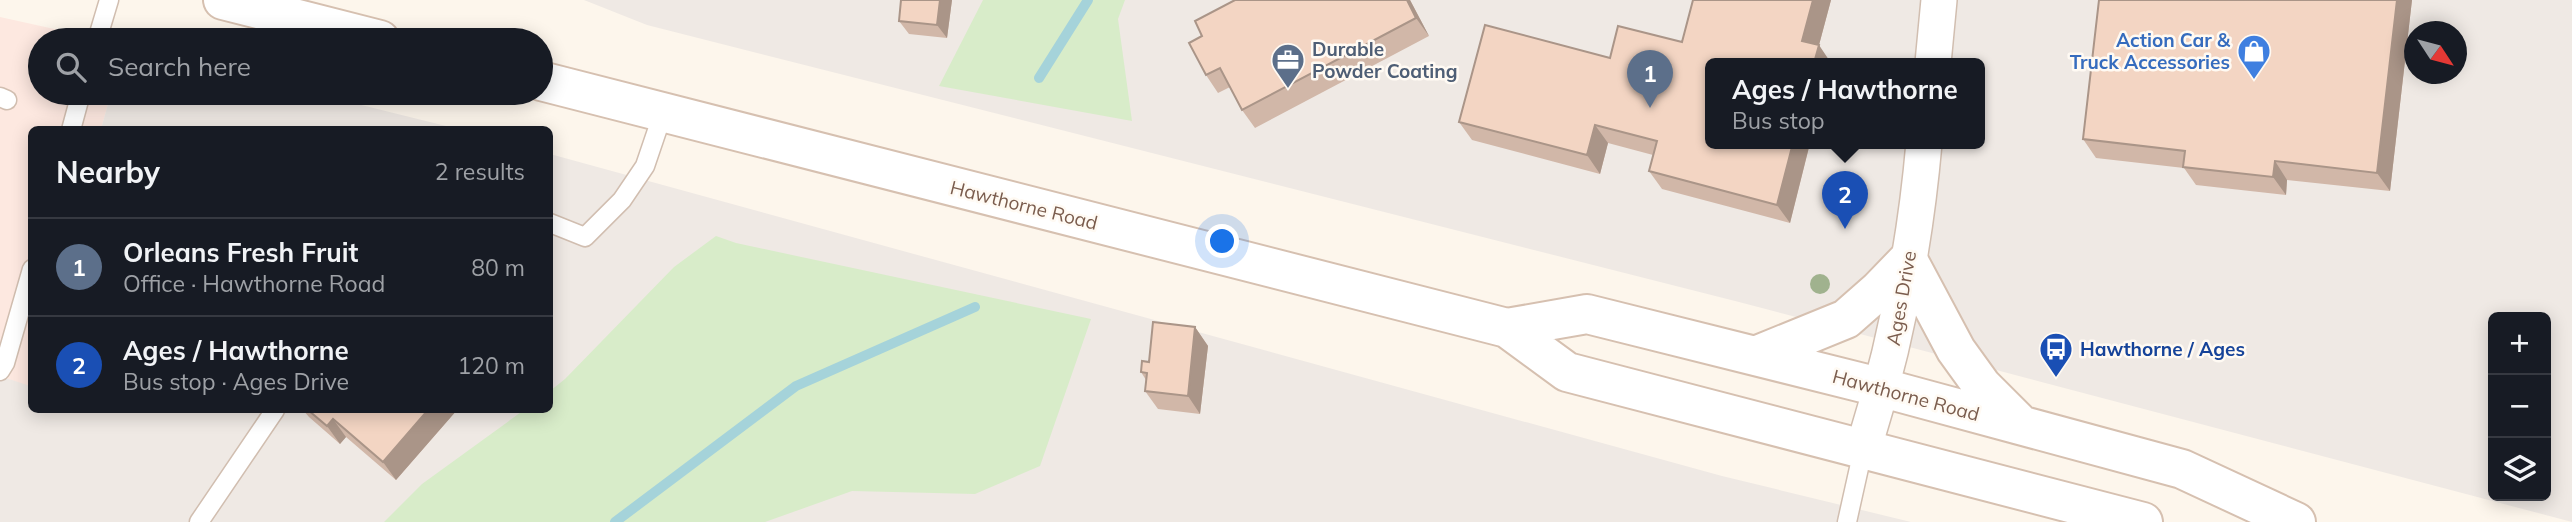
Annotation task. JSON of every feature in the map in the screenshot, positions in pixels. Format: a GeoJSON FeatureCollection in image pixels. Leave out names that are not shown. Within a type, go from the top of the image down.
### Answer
{"type":"FeatureCollection","features":[{"type":"Feature","properties":{"kind":"main road"},"geometry":{"type":"LineString","coordinates":[[223,0],[333,28]]}},
{"type":"Feature","properties":{"kind":"main road","name":"Hawthorne Road"},"geometry":{"type":"LineString","coordinates":[[553,85],[1507,328],[1567,372],[2143,522]]}},
{"type":"Feature","properties":{"kind":"main road"},"geometry":{"type":"LineString","coordinates":[[1755,356],[1846,319],[1908,260],[1956,350],[1982,386],[2021,426]]}},
{"type":"Feature","properties":{"kind":"main road","name":"Hawthorne Road"},"geometry":{"type":"LineString","coordinates":[[1507,328],[1587,314],[1883,388],[2182,469],[2296,522]]}},
{"type":"Feature","properties":{"kind":"street"},"geometry":{"type":"LineString","coordinates":[[1933,58],[1939,0]]}},
{"type":"Feature","properties":{"kind":"street","name":"Ages Drive"},"geometry":{"type":"LineString","coordinates":[[1863,450],[1883,388],[1908,260],[1923,149]]}},
{"type":"Feature","properties":{"kind":"lane"},"geometry":{"type":"LineString","coordinates":[[101,28],[109,0]]}},
{"type":"Feature","properties":{"kind":"lane"},"geometry":{"type":"LineString","coordinates":[[72,126],[78,105]]}},
{"type":"Feature","properties":{"kind":"lane"},"geometry":{"type":"LineString","coordinates":[[553,224],[585,237],[622,200],[645,166],[663,113]]}},
{"type":"Feature","properties":{"kind":"lane"},"geometry":{"type":"LineString","coordinates":[[2,365],[28,282]]}},
{"type":"Feature","properties":{"kind":"lane"},"geometry":{"type":"LineString","coordinates":[[199,522],[273,413]]}},
{"type":"Feature","properties":{"kind":"lane"},"geometry":{"type":"LineString","coordinates":[[1847,522],[1863,450]]}},
{"type":"Feature","properties":{"kind":"shaded area"},"geometry":{"type":"Polygon","coordinates":[[[584,0],[2572,0],[2572,522],[2492,501],[2551,501],[2551,312],[2488,312],[2488,500],[1739,302],[647,25],[584,0]]]}},
{"type":"Feature","properties":{"kind":"shaded area"},"geometry":{"type":"Polygon","coordinates":[[[0,17],[50,28],[28,28],[28,105],[108,105],[102,126],[28,126],[28,386],[0,376],[0,17]]]}},
{"type":"Feature","properties":{"kind":"shaded area"},"geometry":{"type":"Polygon","coordinates":[[[108,105],[361,105],[446,126],[102,126],[108,105]]]}},
{"type":"Feature","properties":{"kind":"shaded area"},"geometry":{"type":"Polygon","coordinates":[[[553,155],[1722,476],[1911,522],[0,522],[0,376],[28,385],[28,413],[553,413],[553,155]]]}},
{"type":"Feature","properties":{"kind":"green space"},"geometry":{"type":"Polygon","coordinates":[[[983,0],[1125,0],[1118,19],[1132,121],[939,86],[983,0]]]}},
{"type":"Feature","properties":{"kind":"green space"},"geometry":{"type":"Polygon","coordinates":[[[716,236],[736,243],[1091,319],[1040,466],[975,494],[852,491],[765,522],[384,522],[422,484],[520,413],[553,413],[553,389],[674,267],[716,236]]]}},
{"type":"Feature","properties":{"kind":"building"},"geometry":{"type":"Polygon","coordinates":[[[901,0],[940,0],[937,25],[899,21],[901,0]]]}},
{"type":"Feature","properties":{"kind":"building"},"geometry":{"type":"Polygon","coordinates":[[[1235,0],[1407,0],[1416,18],[1242,110],[1220,68],[1206,75],[1189,43],[1202,36],[1195,21],[1235,0]]]}},
{"type":"Feature","properties":{"kind":"building"},"geometry":{"type":"Polygon","coordinates":[[[1693,0],[1813,0],[1802,41],[1819,45],[1815,58],[1705,58],[1705,149],[1791,149],[1777,205],[1649,171],[1657,141],[1595,125],[1587,155],[1459,122],[1485,25],[1610,58],[1618,26],[1682,42],[1693,0]]]}},
{"type":"Feature","properties":{"kind":"building","name":"Action Car & Truck Accessories"},"geometry":{"type":"Polygon","coordinates":[[[2099,0],[2397,0],[2377,173],[2275,161],[2273,177],[2183,167],[2185,151],[2083,139],[2099,0]]]}},
{"type":"Feature","properties":{"kind":"building"},"geometry":{"type":"Polygon","coordinates":[[[1153,322],[1195,327],[1188,396],[1145,391],[1147,373],[1141,372],[1142,361],[1149,362],[1153,322]]]}},
{"type":"Feature","properties":{"kind":"building"},"geometry":{"type":"Polygon","coordinates":[[[312,413],[425,413],[383,462],[333,419],[327,426],[312,413]]]}},
{"type":"Feature","properties":{"kind":"waterway"},"geometry":{"type":"LineString","coordinates":[[1039,78],[1088,0]]}},
{"type":"Feature","properties":{"kind":"waterway"},"geometry":{"type":"LineString","coordinates":[[615,522],[796,386],[975,307]]}},
{"type":"Feature","properties":{"kind":"place","name":"Action Car & Truck Accessories"},"geometry":{"type":"Point","coordinates":[2254,81]}},
{"type":"Feature","properties":{"kind":"place","name":"Durable Powder Coating"},"geometry":{"type":"Point","coordinates":[1288,90]}},
{"type":"Feature","properties":{"kind":"place","name":"Orleans Fresh Fruit"},"geometry":{"type":"Point","coordinates":[1650,108]}},
{"type":"Feature","properties":{"kind":"place","name":"Ages / Hawthorne"},"geometry":{"type":"Point","coordinates":[1845,229]}},
{"type":"Feature","properties":{"kind":"place","name":"Hawthorne / Ages"},"geometry":{"type":"Point","coordinates":[2056,379]}}]}
